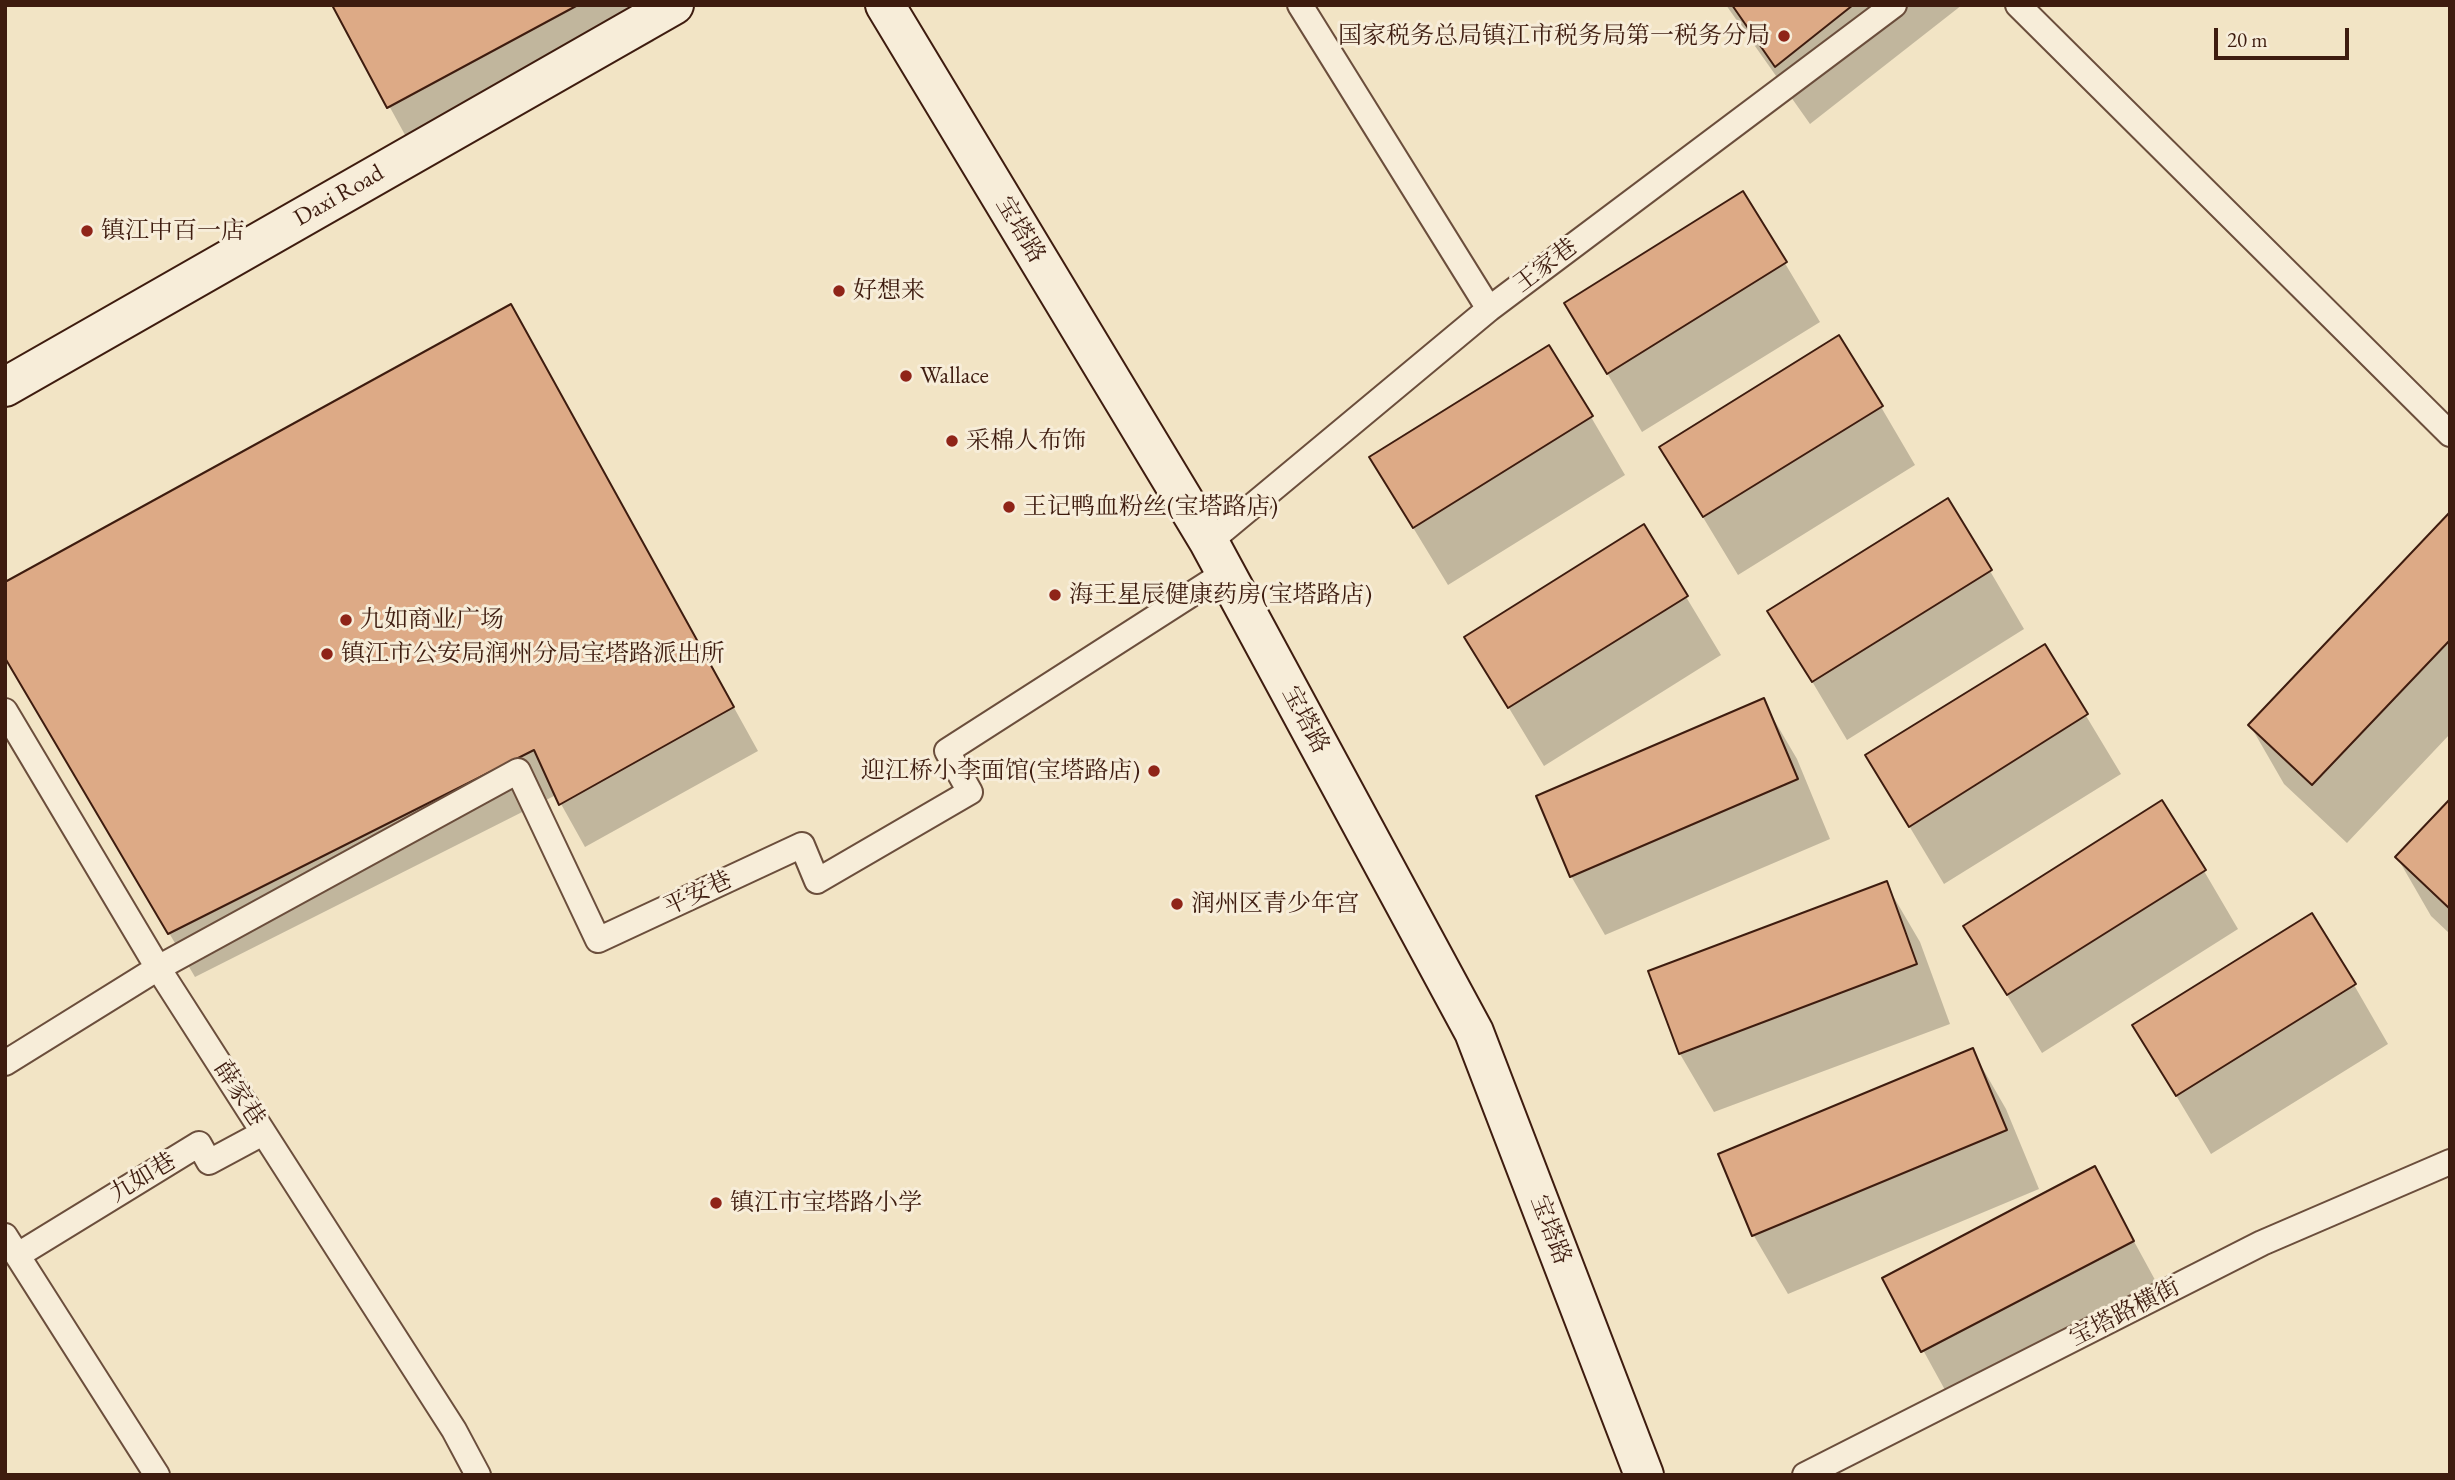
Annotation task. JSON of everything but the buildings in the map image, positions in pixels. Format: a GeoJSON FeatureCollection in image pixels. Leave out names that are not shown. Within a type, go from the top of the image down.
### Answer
{"type":"FeatureCollection","features":[{"type":"Feature","properties":{"kind":"main road","name":"Daxi Road"},"geometry":{"type":"LineString","coordinates":[[5,387],[674,5]]}},
{"type":"Feature","properties":{"kind":"main road","name":"宝塔路"},"geometry":{"type":"LineString","coordinates":[[885,5],[1217,557],[1474,1031],[1644,1475]]}},
{"type":"Feature","properties":{"kind":"lane"},"geometry":{"type":"LineString","coordinates":[[1300,5],[1489,309]]}},
{"type":"Feature","properties":{"kind":"lane","name":"王家巷"},"geometry":{"type":"LineString","coordinates":[[1217,557],[1489,309],[1894,5]]}},
{"type":"Feature","properties":{"kind":"lane"},"geometry":{"type":"LineString","coordinates":[[2018,5],[2450,434]]}},
{"type":"Feature","properties":{"kind":"lane","name":"平安巷"},"geometry":{"type":"LineString","coordinates":[[158,968],[518,771],[598,940],[802,845],[817,881],[970,792],[947,751],[1217,557]]}},
{"type":"Feature","properties":{"kind":"lane","name":"薛家巷"},"geometry":{"type":"LineString","coordinates":[[5,711],[158,968],[454,1430],[478,1475]]}},
{"type":"Feature","properties":{"kind":"lane"},"geometry":{"type":"LineString","coordinates":[[5,1063],[158,968]]}},
{"type":"Feature","properties":{"kind":"lane","name":"九如巷"},"geometry":{"type":"LineString","coordinates":[[157,1475],[12,1245],[199,1144],[209,1162],[263,1133]]}},
{"type":"Feature","properties":{"kind":"lane","name":"宝塔路横街"},"geometry":{"type":"LineString","coordinates":[[1805,1475],[2262,1243],[2450,1162]]}},
{"type":"Feature","properties":{"kind":"place","name":"国家税务总局镇江市税务局第一税务分局"},"geometry":{"type":"Point","coordinates":[1784,36]}},
{"type":"Feature","properties":{"kind":"place","name":"镇江中百一店"},"geometry":{"type":"Point","coordinates":[87,231]}},
{"type":"Feature","properties":{"kind":"place","name":"好想来"},"geometry":{"type":"Point","coordinates":[839,291]}},
{"type":"Feature","properties":{"kind":"place","name":"Wallace"},"geometry":{"type":"Point","coordinates":[906,376]}},
{"type":"Feature","properties":{"kind":"place","name":"采棉人布饰"},"geometry":{"type":"Point","coordinates":[952,441]}},
{"type":"Feature","properties":{"kind":"place","name":"王记鸭血粉丝(宝塔路店)"},"geometry":{"type":"Point","coordinates":[1009,507]}},
{"type":"Feature","properties":{"kind":"place","name":"海王星辰健康药房(宝塔路店)"},"geometry":{"type":"Point","coordinates":[1055,595]}},
{"type":"Feature","properties":{"kind":"place","name":"九如商业广场"},"geometry":{"type":"Point","coordinates":[346,620]}},
{"type":"Feature","properties":{"kind":"place","name":"镇江市公安局润州分局宝塔路派出所"},"geometry":{"type":"Point","coordinates":[327,654]}},
{"type":"Feature","properties":{"kind":"place","name":"迎江桥小李面馆(宝塔路店)"},"geometry":{"type":"Point","coordinates":[1154,771]}},
{"type":"Feature","properties":{"kind":"place","name":"润州区青少年宫"},"geometry":{"type":"Point","coordinates":[1177,904]}},
{"type":"Feature","properties":{"kind":"place","name":"镇江市宝塔路小学"},"geometry":{"type":"Point","coordinates":[716,1203]}}]}
